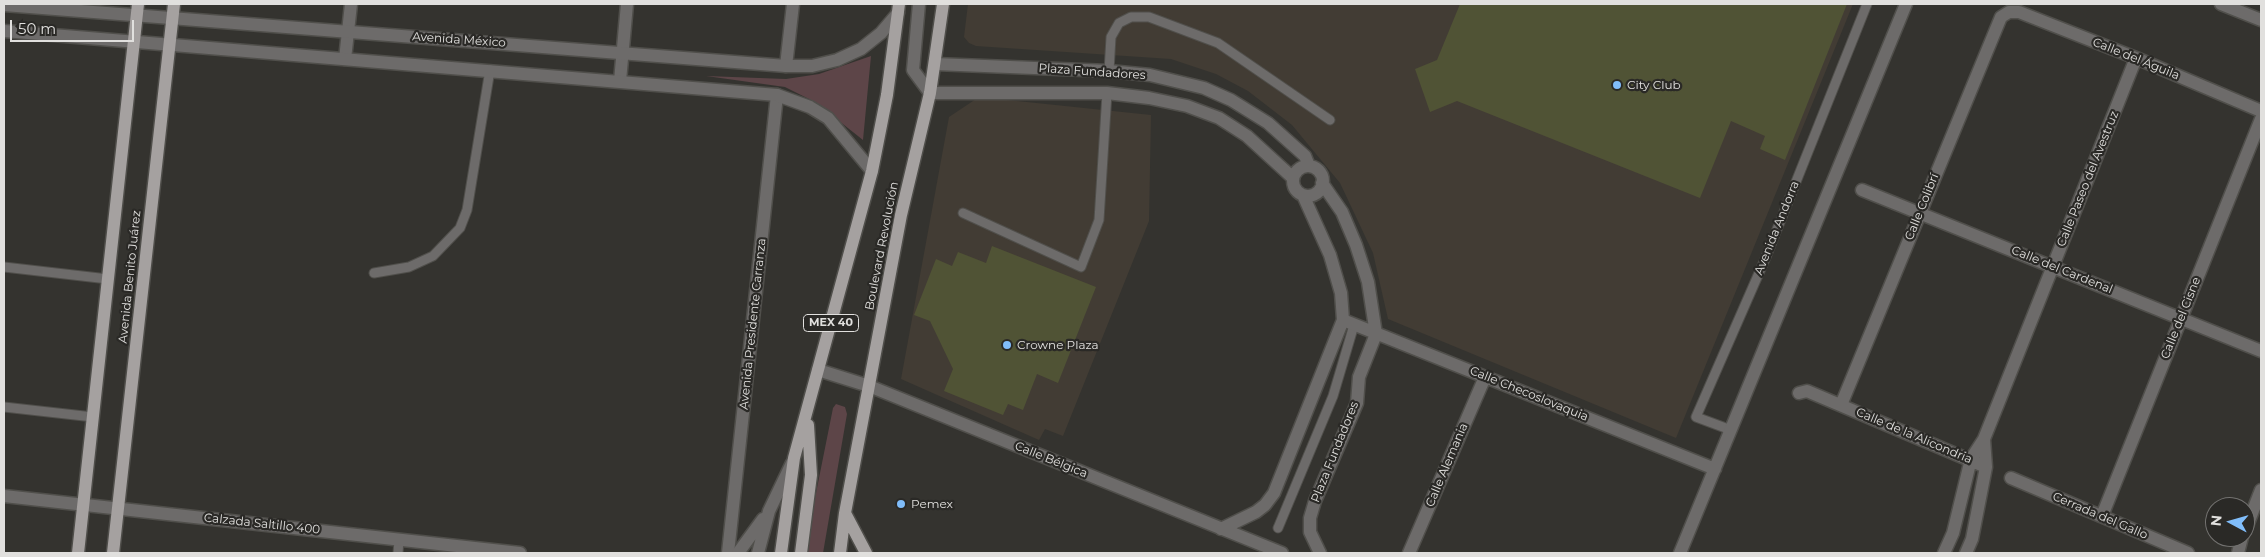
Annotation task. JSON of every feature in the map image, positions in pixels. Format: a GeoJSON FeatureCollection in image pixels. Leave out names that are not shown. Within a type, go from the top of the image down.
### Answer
{"type":"FeatureCollection","features":[{"type":"Feature","properties":{"kind":"main road","name":"Avenida Benito Juárez"},"geometry":{"type":"LineString","coordinates":[[113,553],[174,4]]}},
{"type":"Feature","properties":{"kind":"main road","name":"Boulevard Revolución"},"geometry":{"type":"LineString","coordinates":[[840,553],[845,513],[901,215],[930,93],[943,4]]}},
{"type":"Feature","properties":{"kind":"main road","name":"MEX 40"},"geometry":{"type":"LineString","coordinates":[[781,553],[794,458],[872,171],[887,94],[898,8]]}},
{"type":"Feature","properties":{"kind":"main road","name":"Avenida Benito Juárez"},"geometry":{"type":"LineString","coordinates":[[78,553],[138,9]]}},
{"type":"Feature","properties":{"kind":"main road"},"geometry":{"type":"LineString","coordinates":[[801,553],[811,475],[807,415]]}},
{"type":"Feature","properties":{"kind":"main road"},"geometry":{"type":"LineString","coordinates":[[845,513],[866,553]]}},
{"type":"Feature","properties":{"kind":"street"},"geometry":{"type":"LineString","coordinates":[[345,59],[351,4]]}},
{"type":"Feature","properties":{"kind":"street"},"geometry":{"type":"LineString","coordinates":[[620,81],[621,52],[627,4]]}},
{"type":"Feature","properties":{"kind":"street"},"geometry":{"type":"LineString","coordinates":[[786,66],[793,4]]}},
{"type":"Feature","properties":{"kind":"street"},"geometry":{"type":"LineString","coordinates":[[919,4],[913,70],[930,93]]}},
{"type":"Feature","properties":{"kind":"street"},"geometry":{"type":"LineString","coordinates":[[1680,553],[1906,4]]}},
{"type":"Feature","properties":{"kind":"street"},"geometry":{"type":"LineString","coordinates":[[2221,4],[2261,20]]}},
{"type":"Feature","properties":{"kind":"street","name":"Avenida México"},"geometry":{"type":"LineString","coordinates":[[4,6],[138,9],[173,18],[786,66],[812,66],[861,49],[881,33],[898,8]]}},
{"type":"Feature","properties":{"kind":"street","name":"Calle del Águila"},"geometry":{"type":"LineString","coordinates":[[2009,12],[2019,12],[2136,58],[2261,111]]}},
{"type":"Feature","properties":{"kind":"street","name":"Calle Colibrí"},"geometry":{"type":"LineString","coordinates":[[1841,405],[2001,17],[2009,12]]}},
{"type":"Feature","properties":{"kind":"street"},"geometry":{"type":"LineString","coordinates":[[4,31],[777,95],[810,107],[828,118],[872,171]]}},
{"type":"Feature","properties":{"kind":"street","name":"Calle Paseo del Avestruz"},"geometry":{"type":"LineString","coordinates":[[1944,553],[1953,532],[1971,459],[1984,439],[2136,58]]}},
{"type":"Feature","properties":{"kind":"street","name":"Plaza Fundadores"},"geometry":{"type":"LineString","coordinates":[[935,64],[1109,71],[1150,75],[1204,88],[1231,100],[1268,123],[1305,156],[1309,166]]}},
{"type":"Feature","properties":{"kind":"street"},"geometry":{"type":"LineString","coordinates":[[1107,93],[1109,71]]}},
{"type":"Feature","properties":{"kind":"street","name":"Plaza Fundadores"},"geometry":{"type":"LineString","coordinates":[[930,93],[1107,93],[1149,98],[1187,106],[1219,118],[1247,136],[1293,178]]}},
{"type":"Feature","properties":{"kind":"street","name":"Avenida Presidente Carranza"},"geometry":{"type":"LineString","coordinates":[[728,553],[777,95]]}},
{"type":"Feature","properties":{"kind":"street","name":"Calle del Cisne"},"geometry":{"type":"LineString","coordinates":[[2102,516],[2261,119]]}},
{"type":"Feature","properties":{"kind":"street"},"geometry":{"type":"LineString","coordinates":[[1221,529],[1256,512],[1265,505],[1274,493],[1349,322],[1330,255],[1303,195],[1294,186],[1293,178],[1299,169],[1309,166],[1319,170],[1322,183],[1321,188],[1313,195],[1303,195]]}},
{"type":"Feature","properties":{"kind":"street","name":"Plaza Fundadores"},"geometry":{"type":"LineString","coordinates":[[1320,553],[1310,532],[1310,518],[1315,501],[1357,403],[1360,377],[1376,334],[1368,282],[1356,245],[1342,212],[1322,183]]}},
{"type":"Feature","properties":{"kind":"street","name":"Calle del Cardenal"},"geometry":{"type":"LineString","coordinates":[[1862,190],[2261,351]]}},
{"type":"Feature","properties":{"kind":"street","name":"Calle Checoslovaquia"},"geometry":{"type":"LineString","coordinates":[[1349,322],[1715,469]]}},
{"type":"Feature","properties":{"kind":"street","name":"Calle Bélgica"},"geometry":{"type":"LineString","coordinates":[[818,370],[869,386],[1282,553]]}},
{"type":"Feature","properties":{"kind":"street","name":"Calle Alemania"},"geometry":{"type":"LineString","coordinates":[[1409,553],[1485,377]]}},
{"type":"Feature","properties":{"kind":"street","name":"Calle de la Alicondria"},"geometry":{"type":"LineString","coordinates":[[1799,393],[1807,391],[1971,459],[1986,467]]}},
{"type":"Feature","properties":{"kind":"street","name":"Calle Paseo del Avestruz"},"geometry":{"type":"LineString","coordinates":[[1966,553],[1972,539],[1986,467],[1984,439]]}},
{"type":"Feature","properties":{"kind":"street"},"geometry":{"type":"LineString","coordinates":[[758,553],[769,511],[794,458]]}},
{"type":"Feature","properties":{"kind":"street","name":"Cerrada del Gallo"},"geometry":{"type":"LineString","coordinates":[[2011,478],[2188,553]]}},
{"type":"Feature","properties":{"kind":"street"},"geometry":{"type":"LineString","coordinates":[[2255,505],[2261,490]]}},
{"type":"Feature","properties":{"kind":"street","name":"Calzada Saltillo 400"},"geometry":{"type":"LineString","coordinates":[[4,496],[399,540],[426,548],[520,553]]}},
{"type":"Feature","properties":{"kind":"street"},"geometry":{"type":"LineString","coordinates":[[738,553],[769,511]]}},
{"type":"Feature","properties":{"kind":"lane","name":"Avenida Andorra"},"geometry":{"type":"LineString","coordinates":[[1731,430],[1696,417],[1766,257],[1867,4]]}},
{"type":"Feature","properties":{"kind":"lane"},"geometry":{"type":"LineString","coordinates":[[1109,71],[1111,37],[1119,23],[1131,17],[1149,17],[1218,43],[1330,120]]}},
{"type":"Feature","properties":{"kind":"lane"},"geometry":{"type":"LineString","coordinates":[[374,273],[409,267],[433,256],[460,228],[467,210],[490,70]]}},
{"type":"Feature","properties":{"kind":"lane"},"geometry":{"type":"LineString","coordinates":[[963,213],[1081,267],[1099,220],[1107,93]]}},
{"type":"Feature","properties":{"kind":"lane"},"geometry":{"type":"LineString","coordinates":[[4,267],[108,279]]}},
{"type":"Feature","properties":{"kind":"lane"},"geometry":{"type":"LineString","coordinates":[[1278,528],[1333,396],[1349,322]]}},
{"type":"Feature","properties":{"kind":"lane"},"geometry":{"type":"LineString","coordinates":[[4,407],[93,417]]}},
{"type":"Feature","properties":{"kind":"lane"},"geometry":{"type":"LineString","coordinates":[[398,553],[399,540]]}},
{"type":"Feature","properties":{"kind":"shaded area","name":"City Club"},"geometry":{"type":"Polygon","coordinates":[[[968,4],[1853,4],[1676,438],[1388,319],[1373,253],[1340,183],[1292,125],[1248,91],[1216,74],[1171,59],[976,46],[969,43],[964,37],[968,4]]]}},
{"type":"Feature","properties":{"kind":"shaded area"},"geometry":{"type":"Polygon","coordinates":[[[871,56],[863,140],[815,102],[785,87],[706,76],[786,79],[819,74],[871,56]]]}},
{"type":"Feature","properties":{"kind":"shaded area"},"geometry":{"type":"Polygon","coordinates":[[[979,97],[1151,115],[1149,221],[1063,436],[1045,429],[1039,440],[901,379],[949,117],[979,97]]]}},
{"type":"Feature","properties":{"kind":"shaded area"},"geometry":{"type":"Polygon","coordinates":[[[836,404],[845,407],[847,414],[823,553],[807,553],[807,538],[833,408],[836,404]]]}},
{"type":"Feature","properties":{"kind":"building","name":"City Club"},"geometry":{"type":"Polygon","coordinates":[[[1460,4],[1847,4],[1785,160],[1760,149],[1765,136],[1731,121],[1700,198],[1457,101],[1430,112],[1415,69],[1437,60],[1460,4]]]}},
{"type":"Feature","properties":{"kind":"building","name":"Crowne Plaza"},"geometry":{"type":"Polygon","coordinates":[[[992,246],[1096,287],[1058,383],[1037,374],[1023,410],[1008,404],[1003,415],[944,391],[953,369],[930,321],[914,315],[936,259],[952,266],[958,252],[986,263],[992,246]]]}},
{"type":"Feature","properties":{"kind":"place","name":"City Club"},"geometry":{"type":"Point","coordinates":[1617,85]}},
{"type":"Feature","properties":{"kind":"place","name":"Crowne Plaza"},"geometry":{"type":"Point","coordinates":[1007,345]}},
{"type":"Feature","properties":{"kind":"place","name":"Pemex"},"geometry":{"type":"Point","coordinates":[901,504]}}]}
